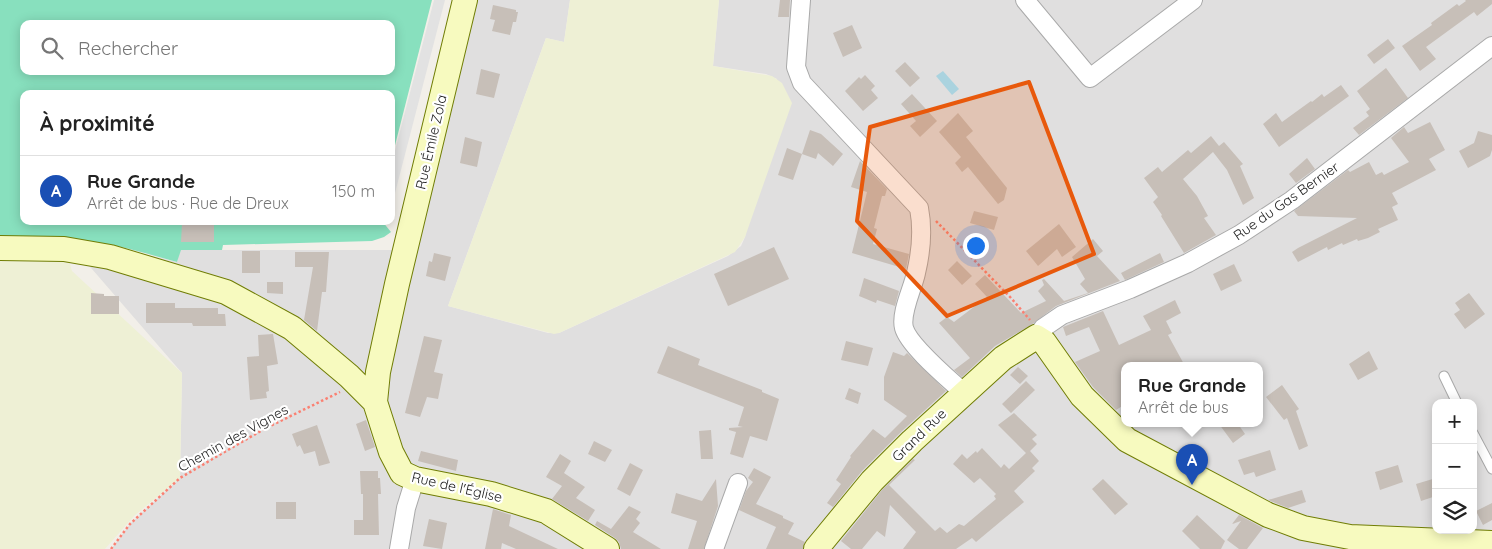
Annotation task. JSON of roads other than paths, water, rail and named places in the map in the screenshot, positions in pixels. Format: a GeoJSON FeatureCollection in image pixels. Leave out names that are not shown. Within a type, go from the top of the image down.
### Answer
{"type":"FeatureCollection","features":[{"type":"Feature","properties":{"kind":"street","name":"Rue Émile Zola"},"geometry":{"type":"LineString","coordinates":[[397,284],[465,0]]}},
{"type":"Feature","properties":{"kind":"street"},"geometry":{"type":"LineString","coordinates":[[800,0],[796,67],[802,83],[919,208],[922,226],[921,235],[916,272],[904,315],[904,328],[911,341],[964,393]]}},
{"type":"Feature","properties":{"kind":"street"},"geometry":{"type":"LineString","coordinates":[[1025,0],[1090,78],[1193,0]]}},
{"type":"Feature","properties":{"kind":"street","name":"Rue du Gas Bernier"},"geometry":{"type":"LineString","coordinates":[[1036,337],[1043,328],[1062,316],[1188,263],[1239,235],[1292,200],[1492,46]]}},
{"type":"Feature","properties":{"kind":"street"},"geometry":{"type":"LineString","coordinates":[[0,248],[64,250],[110,257],[226,292],[292,328],[375,402]]}},
{"type":"Feature","properties":{"kind":"street","name":"Rue de l'Église"},"geometry":{"type":"LineString","coordinates":[[397,284],[379,367],[375,402],[391,452],[402,474],[491,494],[546,511],[607,549]]}},
{"type":"Feature","properties":{"kind":"street"},"geometry":{"type":"LineString","coordinates":[[1036,337],[1044,342],[1082,396],[1127,440],[1268,515],[1303,528],[1350,537],[1492,544]]}},
{"type":"Feature","properties":{"kind":"street","name":"Grand Rue"},"geometry":{"type":"LineString","coordinates":[[816,549],[872,481],[912,441],[1003,358],[1036,337]]}},
{"type":"Feature","properties":{"kind":"street"},"geometry":{"type":"LineString","coordinates":[[399,549],[406,508],[415,478]]}},
{"type":"Feature","properties":{"kind":"street"},"geometry":{"type":"LineString","coordinates":[[714,549],[738,483]]}},
{"type":"Feature","properties":{"kind":"lane"},"geometry":{"type":"LineString","coordinates":[[1444,376],[1456,399]]}},
{"type":"Feature","properties":{"kind":"lane"},"geometry":{"type":"LineString","coordinates":[[1477,441],[1492,469]]}},
{"type":"Feature","properties":{"kind":"water"},"geometry":{"type":"Polygon","coordinates":[[[943,71],[959,89],[952,95],[936,76],[943,71]]]}},
{"type":"Feature","properties":{"kind":"place","name":"Rue Grande"},"geometry":{"type":"Point","coordinates":[1192,485]}}]}
